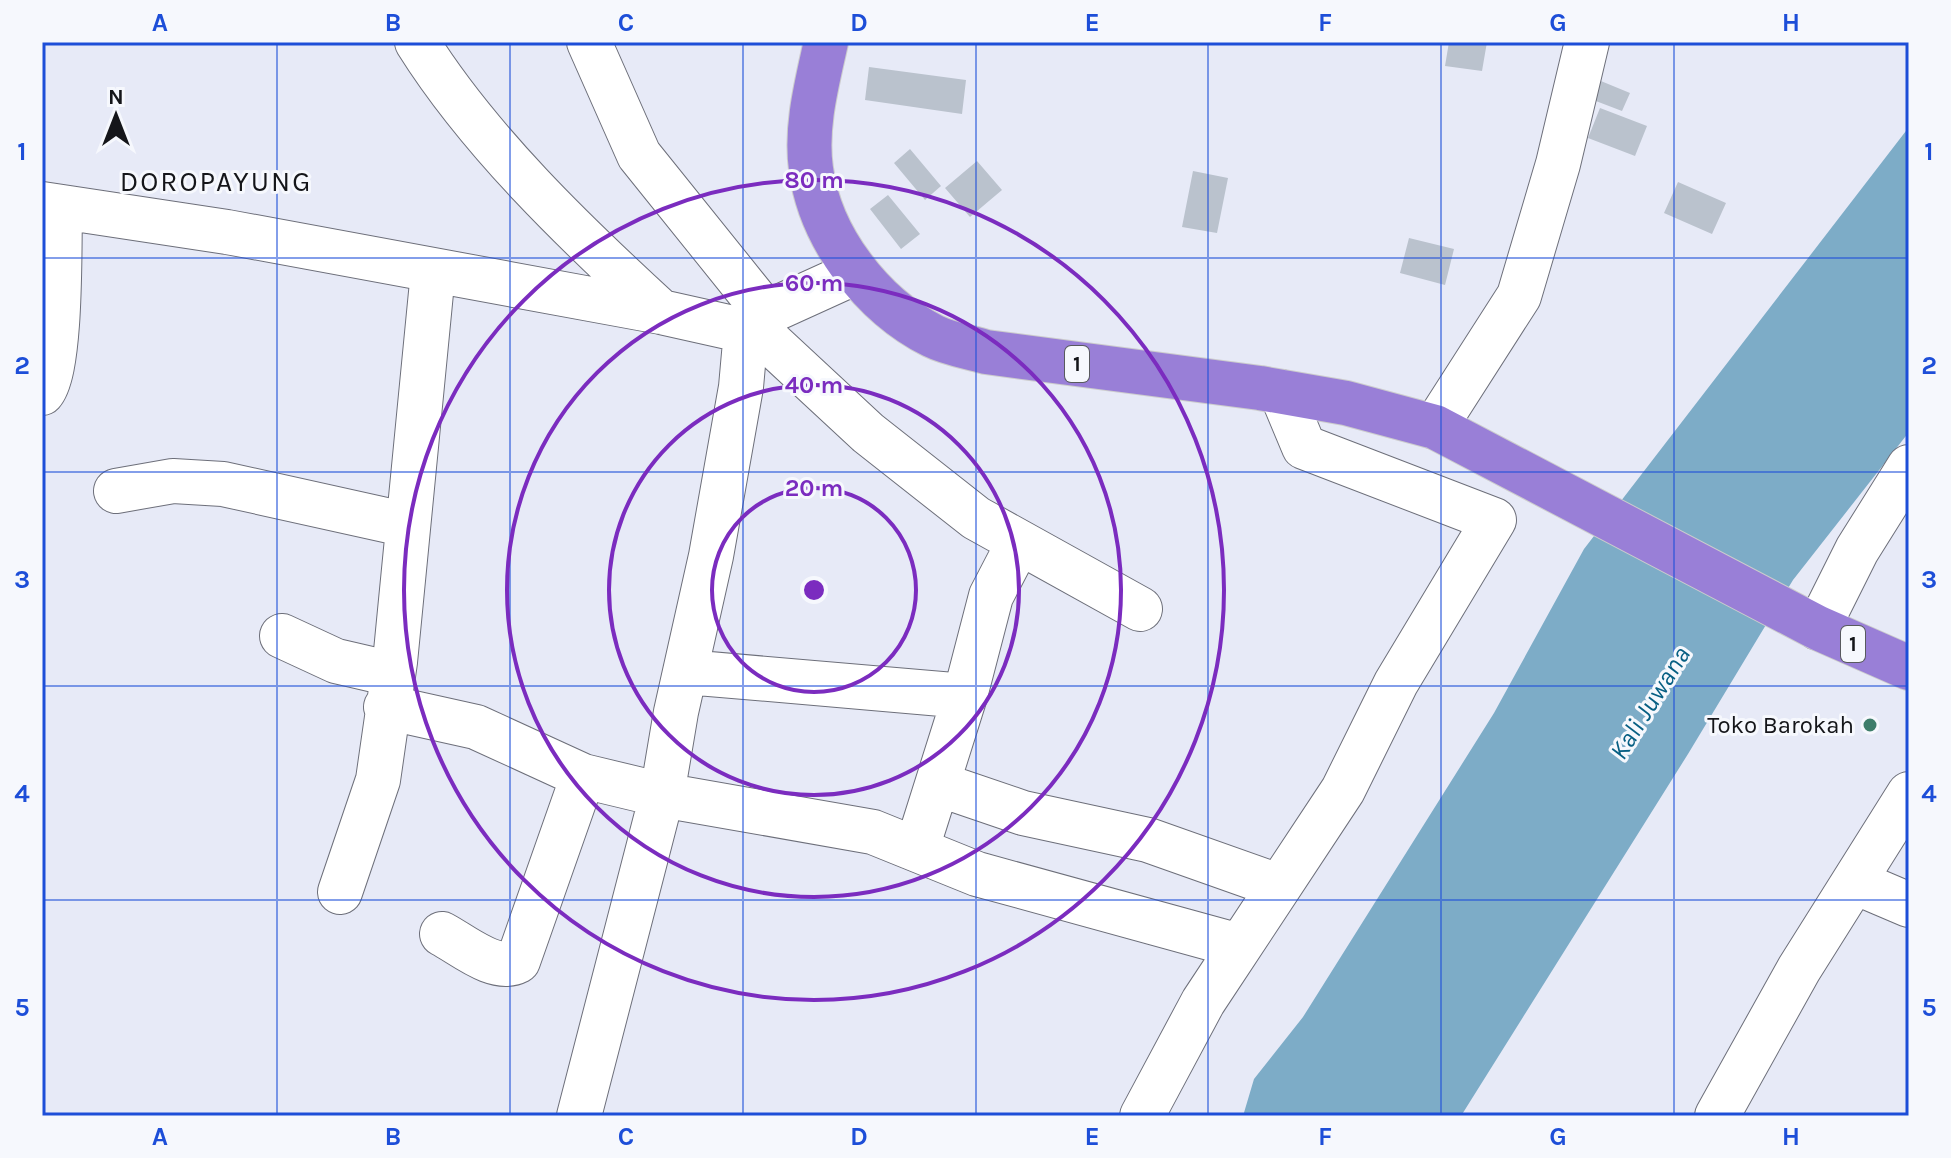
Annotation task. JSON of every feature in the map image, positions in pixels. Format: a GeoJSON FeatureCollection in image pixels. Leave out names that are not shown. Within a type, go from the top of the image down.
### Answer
{"type":"FeatureCollection","features":[{"type":"Feature","properties":{"kind":"highway","name":"1"},"geometry":{"type":"LineString","coordinates":[[826,42],[811,112],[811,170],[827,221],[854,273],[905,319],[935,337],[986,352],[1346,403],[1435,427],[1808,623],[1909,668]]}},
{"type":"Feature","properties":{"kind":"street"},"geometry":{"type":"LineString","coordinates":[[417,42],[445,87],[587,245],[661,312]]}},
{"type":"Feature","properties":{"kind":"street"},"geometry":{"type":"LineString","coordinates":[[589,42],[639,155],[756,324],[868,433],[976,518],[1140,609]]}},
{"type":"Feature","properties":{"kind":"street"},"geometry":{"type":"LineString","coordinates":[[1435,427],[1519,296],[1558,164],[1587,42]]}},
{"type":"Feature","properties":{"kind":"street"},"geometry":{"type":"LineString","coordinates":[[42,393],[51,382],[55,345],[51,206],[227,232],[661,312],[756,324],[854,273]]}},
{"type":"Feature","properties":{"kind":"street"},"geometry":{"type":"LineString","coordinates":[[340,892],[378,780],[433,272]]}},
{"type":"Feature","properties":{"kind":"street"},"geometry":{"type":"LineString","coordinates":[[579,1116],[662,795],[756,324]]}},
{"type":"Feature","properties":{"kind":"street"},"geometry":{"type":"LineString","coordinates":[[1142,1116],[1203,1002],[1343,790],[1396,683],[1494,520],[1304,447],[1281,392]]}},
{"type":"Feature","properties":{"kind":"street"},"geometry":{"type":"LineString","coordinates":[[1808,623],[1909,467]]}},
{"type":"Feature","properties":{"kind":"street"},"geometry":{"type":"LineString","coordinates":[[116,491],[173,481],[223,484],[408,525]]}},
{"type":"Feature","properties":{"kind":"street"},"geometry":{"type":"LineString","coordinates":[[917,848],[965,696],[991,596],[1018,544]]}},
{"type":"Feature","properties":{"kind":"street"},"geometry":{"type":"LineString","coordinates":[[282,636],[389,690],[583,776],[662,795],[873,832],[977,874],[1239,946]]}},
{"type":"Feature","properties":{"kind":"street"},"geometry":{"type":"LineString","coordinates":[[686,672],[965,696]]}},
{"type":"Feature","properties":{"kind":"street"},"geometry":{"type":"LineString","coordinates":[[442,934],[496,964],[509,965],[518,961],[583,776]]}},
{"type":"Feature","properties":{"kind":"street"},"geometry":{"type":"LineString","coordinates":[[938,784],[1023,813],[1148,840],[1278,886]]}},
{"type":"Feature","properties":{"kind":"street"},"geometry":{"type":"LineString","coordinates":[[1717,1116],[1799,969],[1909,794]]}},
{"type":"Feature","properties":{"kind":"street"},"geometry":{"type":"LineString","coordinates":[[1855,882],[1909,905]]}},
{"type":"Feature","properties":{"kind":"water","name":"Kali Juwana"},"geometry":{"type":"Polygon","coordinates":[[[1909,127],[1909,432],[1793,580],[1461,1116],[1243,1116],[1254,1079],[1303,1017],[1494,713],[1584,549],[1909,127]]]}},
{"type":"Feature","properties":{"kind":"building"},"geometry":{"type":"Polygon","coordinates":[[[1449,42],[1487,42],[1482,71],[1445,66],[1449,42]]]}},
{"type":"Feature","properties":{"kind":"building"},"geometry":{"type":"Polygon","coordinates":[[[869,67],[966,80],[962,114],[865,100],[869,67]]]}},
{"type":"Feature","properties":{"kind":"building"},"geometry":{"type":"Polygon","coordinates":[[[1596,79],[1630,93],[1622,111],[1588,98],[1596,79]]]}},
{"type":"Feature","properties":{"kind":"building"},"geometry":{"type":"Polygon","coordinates":[[[1600,108],[1647,126],[1635,156],[1588,138],[1600,108]]]}},
{"type":"Feature","properties":{"kind":"building"},"geometry":{"type":"Polygon","coordinates":[[[910,149],[941,186],[925,200],[894,163],[910,149]]]}},
{"type":"Feature","properties":{"kind":"building"},"geometry":{"type":"Polygon","coordinates":[[[977,161],[1002,190],[970,217],[945,188],[977,161]]]}},
{"type":"Feature","properties":{"kind":"building"},"geometry":{"type":"Polygon","coordinates":[[[1193,171],[1228,178],[1217,233],[1182,227],[1193,171]]]}},
{"type":"Feature","properties":{"kind":"building"},"geometry":{"type":"Polygon","coordinates":[[[1678,182],[1726,203],[1712,234],[1664,213],[1678,182]]]}},
{"type":"Feature","properties":{"kind":"building"},"geometry":{"type":"Polygon","coordinates":[[[888,195],[920,234],[901,249],[870,209],[888,195]]]}},
{"type":"Feature","properties":{"kind":"building"},"geometry":{"type":"Polygon","coordinates":[[[1409,238],[1454,249],[1445,285],[1400,273],[1409,238]]]}},
{"type":"Feature","properties":{"kind":"place","name":"Toko Barokah"},"geometry":{"type":"Point","coordinates":[1870,725]}},
{"type":"Feature","properties":{"kind":"district","name":"DOROPAYUNG"},"geometry":{"type":"Point","coordinates":[216,181]}}]}
